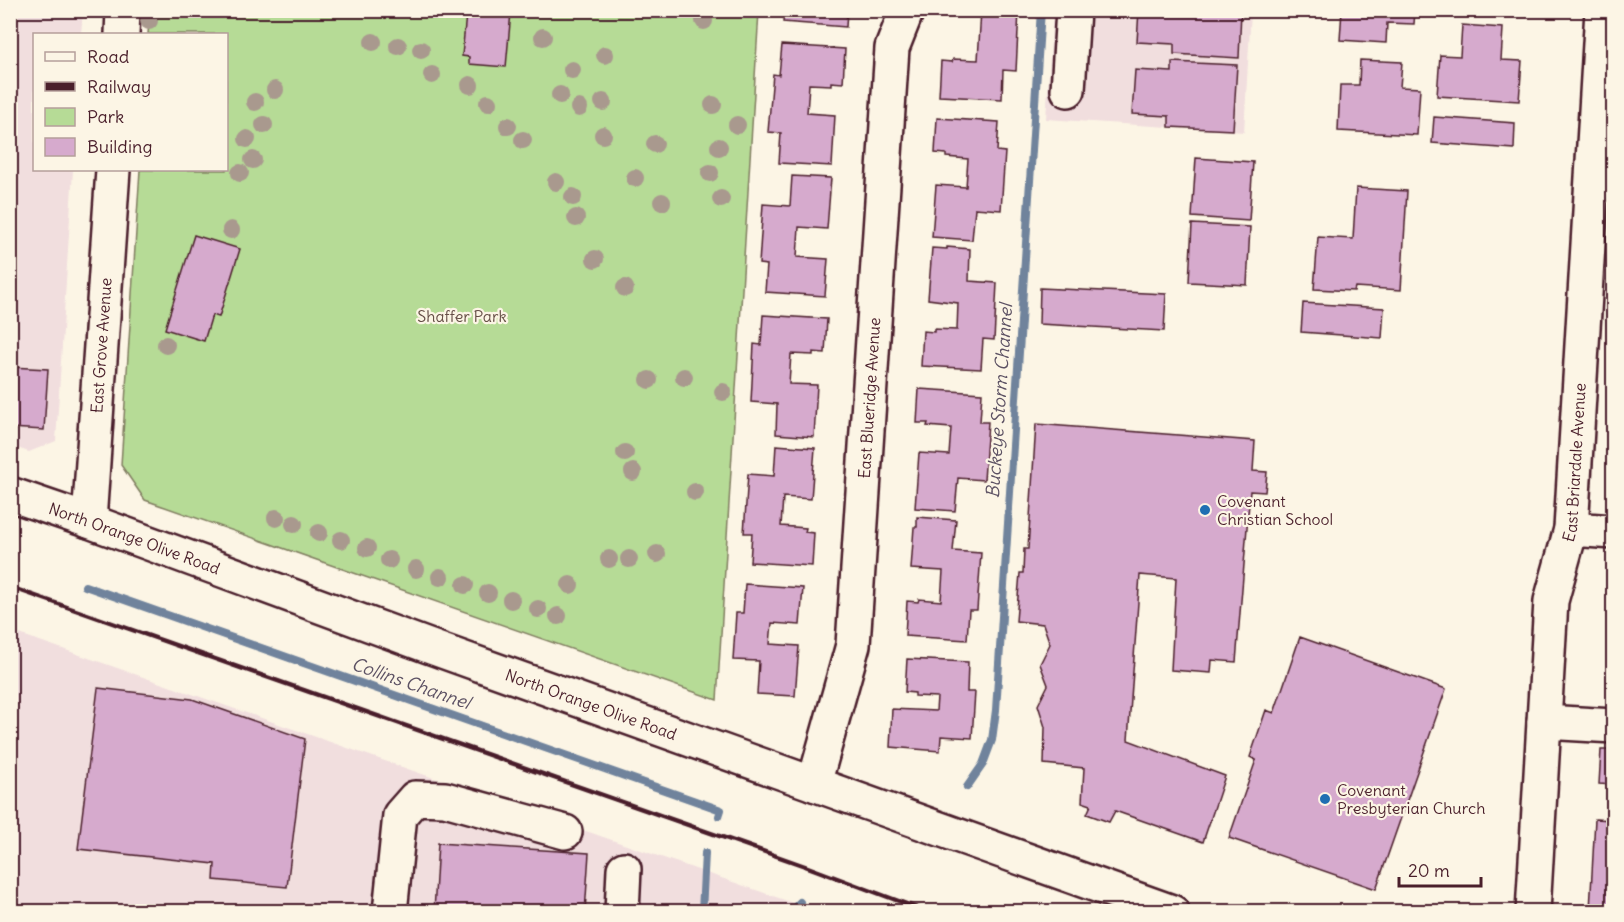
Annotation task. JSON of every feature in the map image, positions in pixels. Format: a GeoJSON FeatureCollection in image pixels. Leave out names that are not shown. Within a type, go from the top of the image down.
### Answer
{"type":"FeatureCollection","features":[{"type":"Feature","properties":{"kind":"street"},"geometry":{"type":"LineString","coordinates":[[122,33],[123,10]]}},
{"type":"Feature","properties":{"kind":"street","name":"East Blueridge Avenue"},"geometry":{"type":"LineString","coordinates":[[814,784],[853,645],[892,48],[908,10]]}},
{"type":"Feature","properties":{"kind":"street"},"geometry":{"type":"LineString","coordinates":[[1068,90],[1073,10]]}},
{"type":"Feature","properties":{"kind":"street","name":"East Briardale Avenue"},"geometry":{"type":"LineString","coordinates":[[1533,912],[1551,601],[1571,529],[1602,10]]}},
{"type":"Feature","properties":{"kind":"street","name":"East Grove Avenue"},"geometry":{"type":"LineString","coordinates":[[89,521],[113,171]]}},
{"type":"Feature","properties":{"kind":"street","name":"North Orange Olive Road"},"geometry":{"type":"LineString","coordinates":[[10,494],[1172,912]]}},
{"type":"Feature","properties":{"kind":"street"},"geometry":{"type":"LineString","coordinates":[[1571,529],[1614,532]]}},
{"type":"Feature","properties":{"kind":"street"},"geometry":{"type":"LineString","coordinates":[[1544,722],[1614,726]]}},
{"type":"Feature","properties":{"kind":"street"},"geometry":{"type":"LineString","coordinates":[[390,912],[400,815],[415,798],[445,799],[566,832]]}},
{"type":"Feature","properties":{"kind":"street"},"geometry":{"type":"LineString","coordinates":[[622,912],[624,869]]}},
{"type":"Feature","properties":{"kind":"shaded area"},"geometry":{"type":"Polygon","coordinates":[[[11,11],[83,11],[81,33],[33,33],[33,171],[73,171],[56,441],[29,452],[11,446],[11,11]]]}},
{"type":"Feature","properties":{"kind":"shaded area"},"geometry":{"type":"Polygon","coordinates":[[[1053,11],[1251,11],[1244,132],[1046,119],[1053,11]]]}},
{"type":"Feature","properties":{"kind":"shaded area"},"geometry":{"type":"Polygon","coordinates":[[[11,631],[816,911],[11,911],[11,631]]]}},
{"type":"Feature","properties":{"kind":"green space","name":"Shaffer Park"},"geometry":{"type":"Polygon","coordinates":[[[150,11],[759,11],[717,700],[145,500],[121,465],[140,171],[228,171],[228,33],[148,33],[150,11]]]}},
{"type":"Feature","properties":{"kind":"building"},"geometry":{"type":"Polygon","coordinates":[[[473,10],[511,12],[506,67],[469,64],[469,57],[462,56],[466,14],[473,15],[473,10]]]}},
{"type":"Feature","properties":{"kind":"building"},"geometry":{"type":"Polygon","coordinates":[[[784,10],[847,10],[846,27],[783,22],[784,10]]]}},
{"type":"Feature","properties":{"kind":"building"},"geometry":{"type":"Polygon","coordinates":[[[981,10],[1019,10],[1016,71],[1003,70],[1002,99],[939,96],[941,61],[978,60],[981,10]]]}},
{"type":"Feature","properties":{"kind":"building"},"geometry":{"type":"Polygon","coordinates":[[[1139,10],[1241,10],[1239,58],[1174,54],[1174,44],[1137,42],[1139,10]]]}},
{"type":"Feature","properties":{"kind":"building"},"geometry":{"type":"Polygon","coordinates":[[[1342,10],[1415,10],[1414,24],[1387,23],[1386,43],[1340,40],[1342,10]]]}},
{"type":"Feature","properties":{"kind":"building"},"geometry":{"type":"Polygon","coordinates":[[[1462,25],[1503,28],[1501,60],[1522,61],[1519,101],[1437,96],[1440,55],[1460,56],[1462,25]]]}},
{"type":"Feature","properties":{"kind":"building"},"geometry":{"type":"Polygon","coordinates":[[[782,45],[845,49],[843,83],[809,84],[807,113],[835,115],[832,166],[779,163],[781,133],[768,132],[773,74],[779,75],[782,45]]]}},
{"type":"Feature","properties":{"kind":"building"},"geometry":{"type":"Polygon","coordinates":[[[1360,60],[1402,62],[1400,87],[1420,88],[1417,135],[1338,131],[1340,85],[1359,85],[1360,60]]]}},
{"type":"Feature","properties":{"kind":"building"},"geometry":{"type":"Polygon","coordinates":[[[1172,62],[1237,65],[1233,130],[1169,127],[1169,116],[1132,114],[1135,70],[1172,72],[1172,62]]]}},
{"type":"Feature","properties":{"kind":"building"},"geometry":{"type":"Polygon","coordinates":[[[1434,117],[1515,123],[1514,149],[1432,143],[1434,117]]]}},
{"type":"Feature","properties":{"kind":"building"},"geometry":{"type":"Polygon","coordinates":[[[937,118],[999,122],[997,151],[1005,152],[1001,210],[975,208],[972,240],[932,237],[936,185],[966,187],[968,159],[946,157],[946,154],[935,153],[937,118]]]}},
{"type":"Feature","properties":{"kind":"building"},"geometry":{"type":"Polygon","coordinates":[[[1196,158],[1253,162],[1249,221],[1192,217],[1196,158]]]}},
{"type":"Feature","properties":{"kind":"building"},"geometry":{"type":"Polygon","coordinates":[[[792,176],[831,178],[827,229],[799,227],[797,257],[828,259],[825,296],[765,292],[767,265],[759,264],[763,204],[790,206],[792,176]]]}},
{"type":"Feature","properties":{"kind":"building"},"geometry":{"type":"Polygon","coordinates":[[[1356,188],[1407,191],[1401,290],[1355,287],[1354,291],[1314,289],[1318,237],[1353,239],[1356,188]]]}},
{"type":"Feature","properties":{"kind":"building"},"geometry":{"type":"Polygon","coordinates":[[[1192,224],[1250,227],[1247,285],[1189,282],[1192,224]]]}},
{"type":"Feature","properties":{"kind":"building"},"geometry":{"type":"Polygon","coordinates":[[[194,235],[240,249],[219,317],[212,315],[204,341],[165,329],[194,235]]]}},
{"type":"Feature","properties":{"kind":"building"},"geometry":{"type":"Polygon","coordinates":[[[947,247],[970,249],[969,281],[997,283],[994,340],[983,339],[981,369],[921,366],[923,331],[957,330],[958,303],[928,299],[932,248],[947,249],[947,247]]]}},
{"type":"Feature","properties":{"kind":"building"},"geometry":{"type":"Polygon","coordinates":[[[1040,288],[1166,294],[1164,331],[1039,324],[1040,288]]]}},
{"type":"Feature","properties":{"kind":"building"},"geometry":{"type":"Polygon","coordinates":[[[1303,303],[1384,308],[1382,338],[1301,332],[1303,303]]]}},
{"type":"Feature","properties":{"kind":"building"},"geometry":{"type":"Polygon","coordinates":[[[763,315],[827,319],[825,353],[791,354],[789,384],[817,385],[814,437],[776,434],[777,404],[751,402],[754,344],[761,345],[763,315]]]}},
{"type":"Feature","properties":{"kind":"building"},"geometry":{"type":"Polygon","coordinates":[[[10,367],[48,369],[44,430],[10,428],[10,367]]]}},
{"type":"Feature","properties":{"kind":"building"},"geometry":{"type":"Polygon","coordinates":[[[919,389],[982,393],[980,422],[988,422],[984,480],[958,478],[955,511],[915,508],[919,453],[949,455],[951,428],[917,423],[919,389]]]}},
{"type":"Feature","properties":{"kind":"building"},"geometry":{"type":"Polygon","coordinates":[[[1036,424],[1255,441],[1253,471],[1267,472],[1265,492],[1250,491],[1236,662],[1212,660],[1211,673],[1171,670],[1176,578],[1140,575],[1128,740],[1225,776],[1203,842],[1115,811],[1109,822],[1087,814],[1091,805],[1082,802],[1084,768],[1044,764],[1045,727],[1038,705],[1048,685],[1040,664],[1050,644],[1043,624],[1016,621],[1024,549],[1028,549],[1036,424]]]}},
{"type":"Feature","properties":{"kind":"building"},"geometry":{"type":"Polygon","coordinates":[[[776,445],[815,448],[811,499],[783,497],[781,526],[806,528],[805,532],[814,533],[812,566],[750,562],[752,533],[744,533],[748,474],[774,476],[776,445]]]}},
{"type":"Feature","properties":{"kind":"building"},"geometry":{"type":"Polygon","coordinates":[[[917,517],[956,520],[953,551],[981,553],[977,610],[969,610],[967,640],[905,636],[907,601],[918,602],[919,599],[941,601],[943,571],[911,569],[914,527],[917,527],[917,517]]]}},
{"type":"Feature","properties":{"kind":"building"},"geometry":{"type":"Polygon","coordinates":[[[745,584],[803,588],[800,625],[772,623],[770,644],[799,646],[795,696],[757,694],[759,661],[733,660],[736,613],[743,613],[745,584]]]}},
{"type":"Feature","properties":{"kind":"building","name":"Covenant Presbyterian Church"},"geometry":{"type":"Polygon","coordinates":[[[1300,637],[1446,689],[1376,889],[1229,838],[1256,760],[1250,757],[1266,710],[1274,713],[1300,637]]]}},
{"type":"Feature","properties":{"kind":"building"},"geometry":{"type":"Polygon","coordinates":[[[907,659],[968,662],[967,692],[975,692],[972,738],[941,736],[940,751],[890,747],[892,709],[936,711],[937,697],[915,696],[915,693],[905,692],[907,659]]]}},
{"type":"Feature","properties":{"kind":"building"},"geometry":{"type":"Polygon","coordinates":[[[98,688],[192,699],[305,739],[287,887],[214,880],[215,864],[78,849],[98,688]]]}},
{"type":"Feature","properties":{"kind":"building"},"geometry":{"type":"Polygon","coordinates":[[[1601,750],[1614,750],[1614,785],[1599,784],[1601,750]]]}},
{"type":"Feature","properties":{"kind":"building"},"geometry":{"type":"Polygon","coordinates":[[[1595,819],[1614,820],[1614,911],[1590,910],[1595,819]]]}},
{"type":"Feature","properties":{"kind":"building"},"geometry":{"type":"Polygon","coordinates":[[[438,843],[589,853],[585,912],[434,912],[438,843]]]}},
{"type":"Feature","properties":{"kind":"waterway","name":"Buckeye Storm Channel"},"geometry":{"type":"LineString","coordinates":[[967,787],[983,764],[992,740],[996,710],[1041,10]]}},
{"type":"Feature","properties":{"kind":"waterway","name":"Collins Channel"},"geometry":{"type":"LineString","coordinates":[[85,586],[721,810],[719,816]]}},
{"type":"Feature","properties":{"kind":"waterway","name":"Collins Channel"},"geometry":{"type":"LineString","coordinates":[[702,912],[705,853]]}},
{"type":"Feature","properties":{"kind":"waterway","name":"Buckeye Storm Channel"},"geometry":{"type":"LineString","coordinates":[[790,912],[800,902]]}},
{"type":"Feature","properties":{"kind":"railway"},"geometry":{"type":"LineString","coordinates":[[10,587],[805,866],[928,912]]}},
{"type":"Feature","properties":{"kind":"place","name":"Covenant Christian School"},"geometry":{"type":"Point","coordinates":[1205,510]}},
{"type":"Feature","properties":{"kind":"place","name":"Covenant Presbyterian Church"},"geometry":{"type":"Point","coordinates":[1325,799]}}]}
